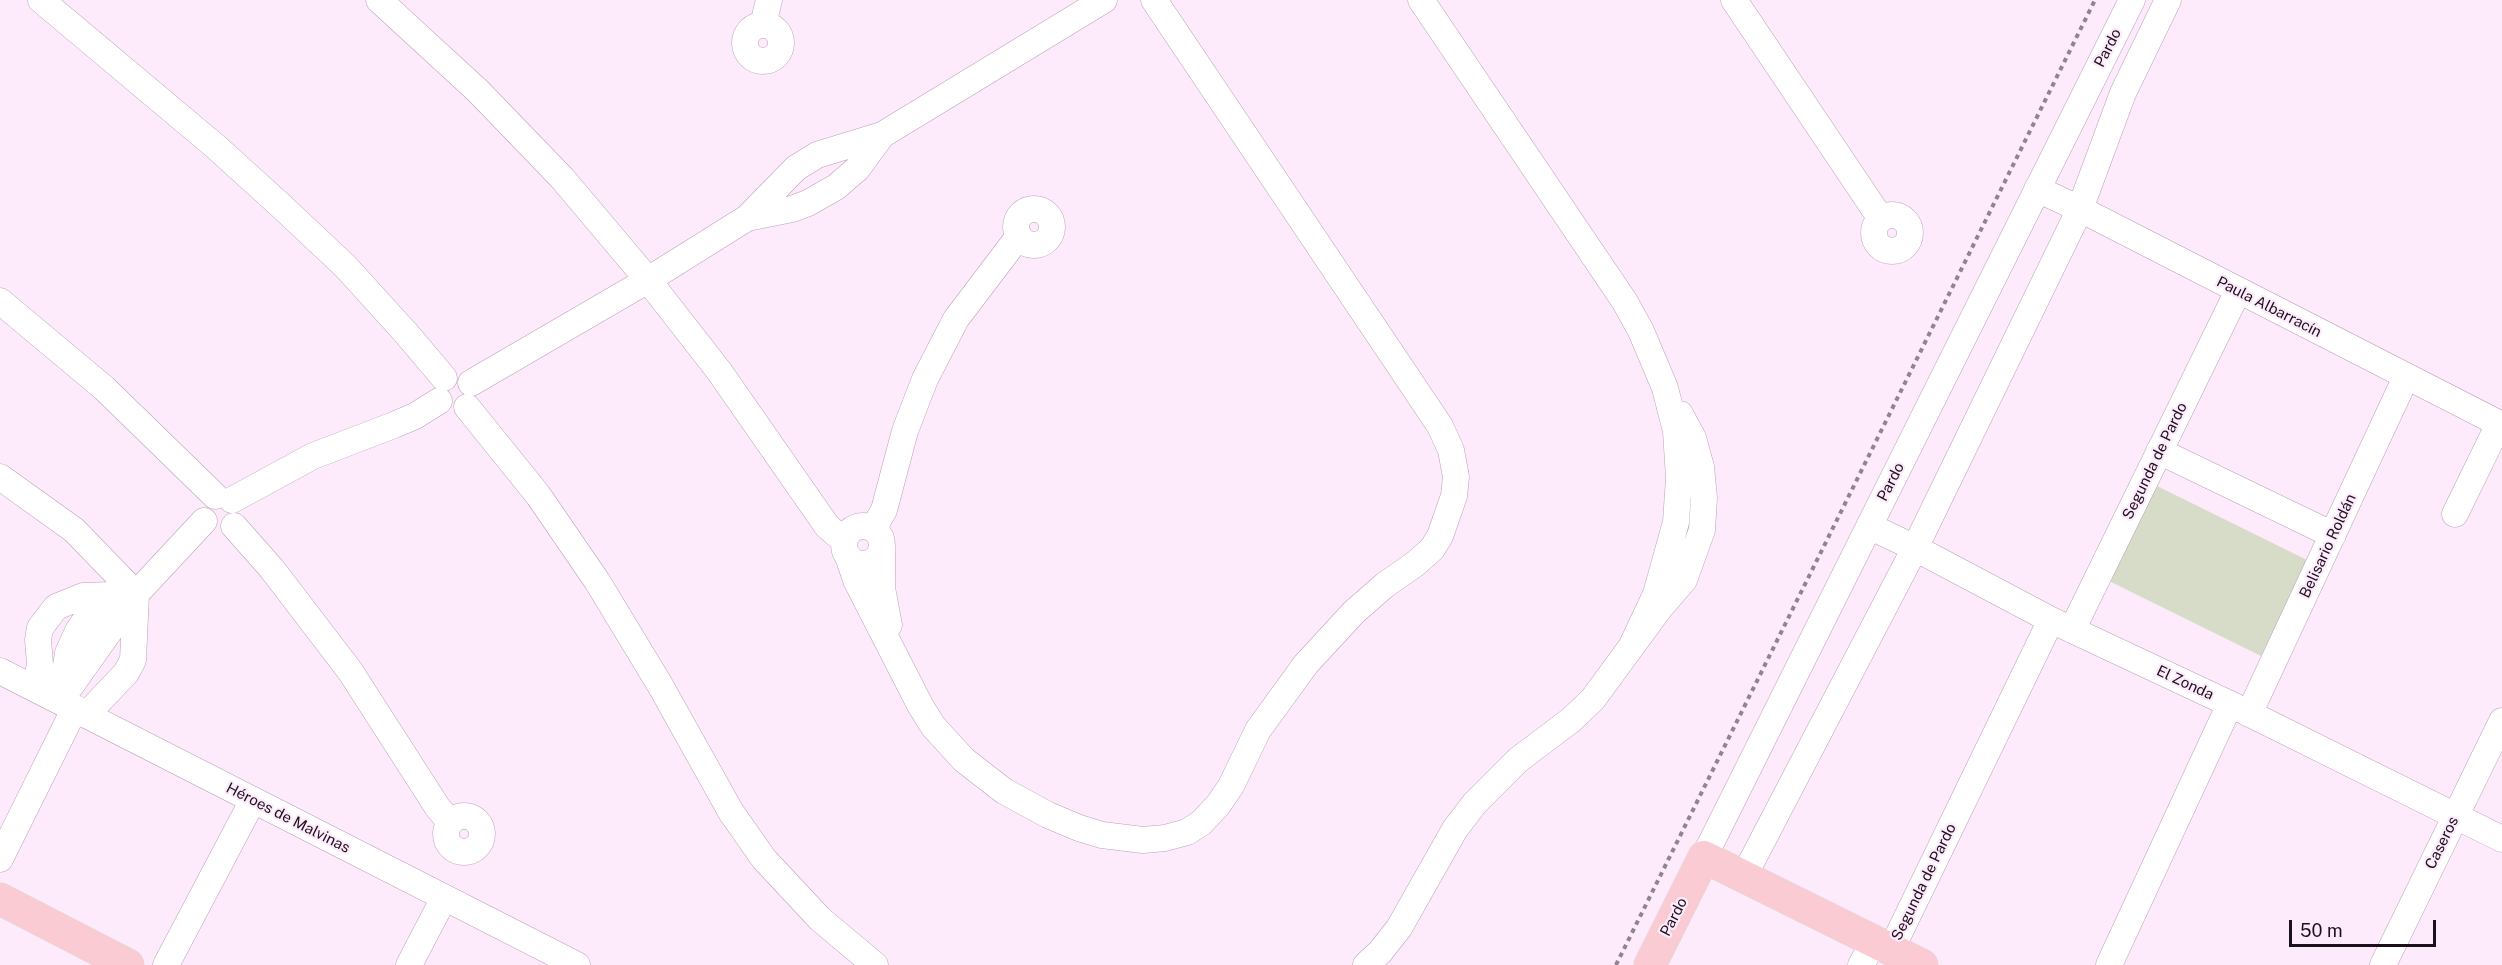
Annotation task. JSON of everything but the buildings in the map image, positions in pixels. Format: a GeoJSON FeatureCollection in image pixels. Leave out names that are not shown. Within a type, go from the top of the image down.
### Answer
{"type":"FeatureCollection","features":[{"type":"Feature","properties":{"kind":"main road"},"geometry":{"type":"LineString","coordinates":[[1704,857],[1744,876],[1875,952],[1922,965]]}},
{"type":"Feature","properties":{"kind":"main road","name":"Pardo"},"geometry":{"type":"LineString","coordinates":[[1650,965],[1704,857]]}},
{"type":"Feature","properties":{"kind":"main road"},"geometry":{"type":"LineString","coordinates":[[0,899],[128,965]]}},
{"type":"Feature","properties":{"kind":"street"},"geometry":{"type":"LineString","coordinates":[[41,0],[215,146],[365,287],[442,390]]}},
{"type":"Feature","properties":{"kind":"street"},"geometry":{"type":"LineString","coordinates":[[380,0],[478,91],[536,150],[648,280],[719,372],[827,526],[847,547],[856,563],[869,563],[875,560],[884,510],[905,430],[934,359],[956,319],[1019,236]]}},
{"type":"Feature","properties":{"kind":"street"},"geometry":{"type":"LineString","coordinates":[[763,25],[769,0]]}},
{"type":"Feature","properties":{"kind":"street"},"geometry":{"type":"LineString","coordinates":[[469,395],[747,218],[796,168],[817,155],[882,135],[1104,0]]}},
{"type":"Feature","properties":{"kind":"street"},"geometry":{"type":"LineString","coordinates":[[898,660],[884,605],[878,539],[864,526],[858,527],[851,530],[847,547],[856,580],[920,705],[933,726],[964,760],[1004,791],[1048,815],[1079,828],[1125,838],[1143,840],[1166,838],[1187,832],[1201,823],[1218,805],[1231,786],[1258,730],[1306,664],[1354,612],[1432,549],[1448,519],[1456,477],[1450,450],[1440,426],[1154,0]]}},
{"type":"Feature","properties":{"kind":"street"},"geometry":{"type":"LineString","coordinates":[[1366,965],[1399,928],[1455,829],[1475,803],[1518,760],[1571,720],[1611,678],[1633,643],[1684,580],[1703,518],[1701,467],[1693,438],[1665,388],[1641,331],[1625,302],[1421,0]]}},
{"type":"Feature","properties":{"kind":"street"},"geometry":{"type":"LineString","coordinates":[[1734,0],[1881,219]]}},
{"type":"Feature","properties":{"kind":"street","name":"Pardo"},"geometry":{"type":"LineString","coordinates":[[1704,857],[2132,0]]}},
{"type":"Feature","properties":{"kind":"street"},"geometry":{"type":"LineString","coordinates":[[1744,876],[1915,548],[2080,209],[2123,93],[2168,0]]}},
{"type":"Feature","properties":{"kind":"street"},"geometry":{"type":"LineString","coordinates":[[747,218],[808,203],[836,187],[857,169],[882,135]]}},
{"type":"Feature","properties":{"kind":"street","name":"Paula Albarracín"},"geometry":{"type":"LineString","coordinates":[[2037,189],[2501,425]]}},
{"type":"Feature","properties":{"kind":"street","name":"Segunda de Pardo"},"geometry":{"type":"LineString","coordinates":[[1875,952],[2159,451],[2238,291]]}},
{"type":"Feature","properties":{"kind":"street"},"geometry":{"type":"LineString","coordinates":[[0,301],[104,388],[224,498],[236,504],[239,515],[234,526],[219,532],[208,527],[204,522],[205,504],[224,498],[313,456],[405,421],[456,375],[462,376],[469,395],[597,581],[660,685],[731,812],[764,859],[820,919],[875,965]]}},
{"type":"Feature","properties":{"kind":"street","name":"Belisario Roldán"},"geometry":{"type":"LineString","coordinates":[[2109,965],[2240,709],[2333,535],[2406,377]]}},
{"type":"Feature","properties":{"kind":"street"},"geometry":{"type":"LineString","coordinates":[[1633,643],[1656,594],[1667,560],[1676,515],[1679,478],[1676,431],[1665,388]]}},
{"type":"Feature","properties":{"kind":"street"},"geometry":{"type":"LineString","coordinates":[[2454,514],[2501,425]]}},
{"type":"Feature","properties":{"kind":"street"},"geometry":{"type":"LineString","coordinates":[[2159,451],[2333,535]]}},
{"type":"Feature","properties":{"kind":"street"},"geometry":{"type":"LineString","coordinates":[[0,477],[60,518],[136,594],[133,660],[126,673],[74,708],[0,859]]}},
{"type":"Feature","properties":{"kind":"street"},"geometry":{"type":"LineString","coordinates":[[1676,515],[1703,518]]}},
{"type":"Feature","properties":{"kind":"street"},"geometry":{"type":"LineString","coordinates":[[74,708],[68,653],[87,618],[111,601],[136,594],[204,522]]}},
{"type":"Feature","properties":{"kind":"street"},"geometry":{"type":"LineString","coordinates":[[234,526],[272,569],[350,671],[438,808],[453,820]]}},
{"type":"Feature","properties":{"kind":"street","name":"El Zonda"},"geometry":{"type":"LineString","coordinates":[[1869,526],[2061,625],[2240,709],[2502,839]]}},
{"type":"Feature","properties":{"kind":"street"},"geometry":{"type":"LineString","coordinates":[[36,688],[40,664],[38,640],[40,628],[56,607],[83,596],[136,594]]}},
{"type":"Feature","properties":{"kind":"street","name":"Héroes de Malvinas"},"geometry":{"type":"LineString","coordinates":[[0,671],[577,965]]}},
{"type":"Feature","properties":{"kind":"street","name":"Caseros"},"geometry":{"type":"LineString","coordinates":[[2383,965],[2502,721]]}},
{"type":"Feature","properties":{"kind":"street"},"geometry":{"type":"LineString","coordinates":[[166,965],[253,800]]}},
{"type":"Feature","properties":{"kind":"street"},"geometry":{"type":"LineString","coordinates":[[409,965],[444,898]]}},
{"type":"Feature","properties":{"kind":"path"},"geometry":{"type":"LineString","coordinates":[[1616,965],[2095,0]]}},
{"type":"Feature","properties":{"kind":"green space"},"geometry":{"type":"Polygon","coordinates":[[[2153,484],[2309,561],[2261,656],[2105,579],[2153,484]]]}}]}
